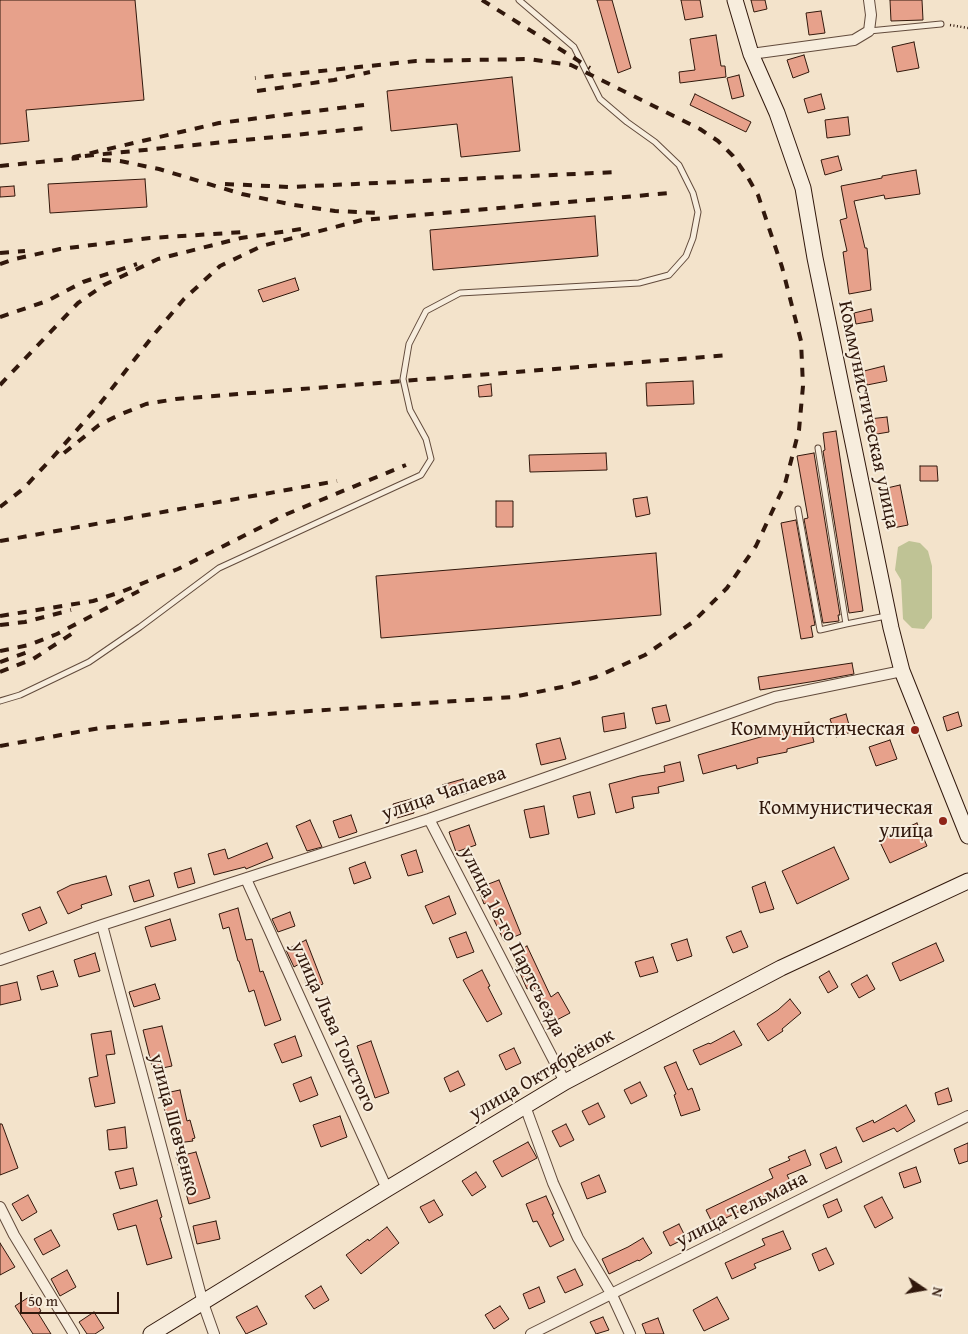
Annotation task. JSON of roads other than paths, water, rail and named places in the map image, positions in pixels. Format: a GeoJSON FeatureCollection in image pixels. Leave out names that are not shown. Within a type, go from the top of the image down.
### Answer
{"type":"FeatureCollection","features":[{"type":"Feature","properties":{"kind":"street","name":"Коммунистическая улица"},"geometry":{"type":"LineString","coordinates":[[735,0],[751,54],[777,113],[803,188],[815,258],[902,671],[968,836]]}},
{"type":"Feature","properties":{"kind":"street"},"geometry":{"type":"LineString","coordinates":[[751,54],[854,40],[869,31],[871,15],[868,0]]}},
{"type":"Feature","properties":{"kind":"street","name":"улица Чапаева"},"geometry":{"type":"LineString","coordinates":[[0,960],[429,818],[775,697],[902,671]]}},
{"type":"Feature","properties":{"kind":"street","name":"улица 18-го Партсъезда"},"geometry":{"type":"LineString","coordinates":[[429,818],[564,1082]]}},
{"type":"Feature","properties":{"kind":"street","name":"улица Льва Толстого"},"geometry":{"type":"LineString","coordinates":[[246,879],[387,1189]]}},
{"type":"Feature","properties":{"kind":"street","name":"улица Октябрёнок"},"geometry":{"type":"LineString","coordinates":[[151,1334],[564,1082],[781,968],[968,881]]}},
{"type":"Feature","properties":{"kind":"street","name":"улица Шевченко"},"geometry":{"type":"LineString","coordinates":[[102,925],[202,1303],[214,1334]]}},
{"type":"Feature","properties":{"kind":"street"},"geometry":{"type":"LineString","coordinates":[[525,1106],[553,1183],[578,1238],[612,1295],[630,1334]]}},
{"type":"Feature","properties":{"kind":"street","name":"улица Тельмана"},"geometry":{"type":"LineString","coordinates":[[532,1334],[968,1116]]}},
{"type":"Feature","properties":{"kind":"street"},"geometry":{"type":"LineString","coordinates":[[0,1207],[14,1235],[74,1334]]}},
{"type":"Feature","properties":{"kind":"lane"},"geometry":{"type":"LineString","coordinates":[[0,701],[20,695],[89,662],[140,628],[219,568],[421,475],[431,458],[426,439],[410,410],[404,379],[409,344],[426,311],[460,293],[639,283],[669,275],[686,256],[693,238],[698,212],[693,193],[678,164],[655,142],[627,122],[600,98],[574,47],[519,0]]}},
{"type":"Feature","properties":{"kind":"lane"},"geometry":{"type":"LineString","coordinates":[[869,31],[941,24]]}},
{"type":"Feature","properties":{"kind":"lane"},"geometry":{"type":"LineString","coordinates":[[818,448],[846,624]]}},
{"type":"Feature","properties":{"kind":"lane"},"geometry":{"type":"LineString","coordinates":[[798,509],[820,630],[889,615]]}},
{"type":"Feature","properties":{"kind":"railway"},"geometry":{"type":"LineString","coordinates":[[482,0],[590,68]]}},
{"type":"Feature","properties":{"kind":"railway"},"geometry":{"type":"LineString","coordinates":[[0,746],[100,728],[253,715],[513,697],[562,687],[596,677],[645,655],[693,622],[727,588],[756,546],[785,484],[799,430],[803,386],[801,341],[782,267],[758,195],[733,156],[718,141],[700,129],[571,65],[529,59],[416,61],[255,78]]}},
{"type":"Feature","properties":{"kind":"railway"},"geometry":{"type":"LineString","coordinates":[[257,91],[334,80],[370,72]]}},
{"type":"Feature","properties":{"kind":"railway"},"geometry":{"type":"LineString","coordinates":[[364,105],[219,123],[74,157],[365,128]]}},
{"type":"Feature","properties":{"kind":"railway"},"geometry":{"type":"LineString","coordinates":[[0,166],[79,158]]}},
{"type":"Feature","properties":{"kind":"railway"},"geometry":{"type":"LineString","coordinates":[[102,160],[120,161],[159,169],[242,194],[294,205],[335,211],[378,213]]}},
{"type":"Feature","properties":{"kind":"railway"},"geometry":{"type":"LineString","coordinates":[[225,184],[289,187],[618,172]]}},
{"type":"Feature","properties":{"kind":"railway"},"geometry":{"type":"LineString","coordinates":[[0,507],[23,489],[53,457],[99,405],[184,299],[220,266],[262,246],[362,220],[670,193]]}},
{"type":"Feature","properties":{"kind":"railway"},"geometry":{"type":"LineString","coordinates":[[0,385],[78,303],[104,285],[158,259],[241,238],[308,228]]}},
{"type":"Feature","properties":{"kind":"railway"},"geometry":{"type":"LineString","coordinates":[[0,264],[60,249],[150,238],[245,232]]}},
{"type":"Feature","properties":{"kind":"railway"},"geometry":{"type":"LineString","coordinates":[[0,253],[25,251]]}},
{"type":"Feature","properties":{"kind":"railway"},"geometry":{"type":"LineString","coordinates":[[0,317],[47,301],[83,282],[137,264]]}},
{"type":"Feature","properties":{"kind":"railway"},"geometry":{"type":"LineString","coordinates":[[64,453],[99,425],[119,415],[146,404],[176,399],[730,355]]}},
{"type":"Feature","properties":{"kind":"railway"},"geometry":{"type":"LineString","coordinates":[[0,616],[93,601],[121,592],[178,569],[287,514],[406,465]]}},
{"type":"Feature","properties":{"kind":"railway"},"geometry":{"type":"LineString","coordinates":[[0,541],[337,481]]}},
{"type":"Feature","properties":{"kind":"railway"},"geometry":{"type":"LineString","coordinates":[[0,651],[29,645],[57,634],[139,591]]}},
{"type":"Feature","properties":{"kind":"railway"},"geometry":{"type":"LineString","coordinates":[[0,625],[25,622],[71,610]]}},
{"type":"Feature","properties":{"kind":"railway"},"geometry":{"type":"LineString","coordinates":[[0,672],[33,659],[73,633]]}},
{"type":"Feature","properties":{"kind":"railway"},"geometry":{"type":"LineString","coordinates":[[0,662],[31,651]]}},
{"type":"Feature","properties":{"kind":"place","name":"Коммунистическая"},"geometry":{"type":"Point","coordinates":[915,730]}},
{"type":"Feature","properties":{"kind":"place","name":"Коммунистическая улица"},"geometry":{"type":"Point","coordinates":[943,821]}}]}
